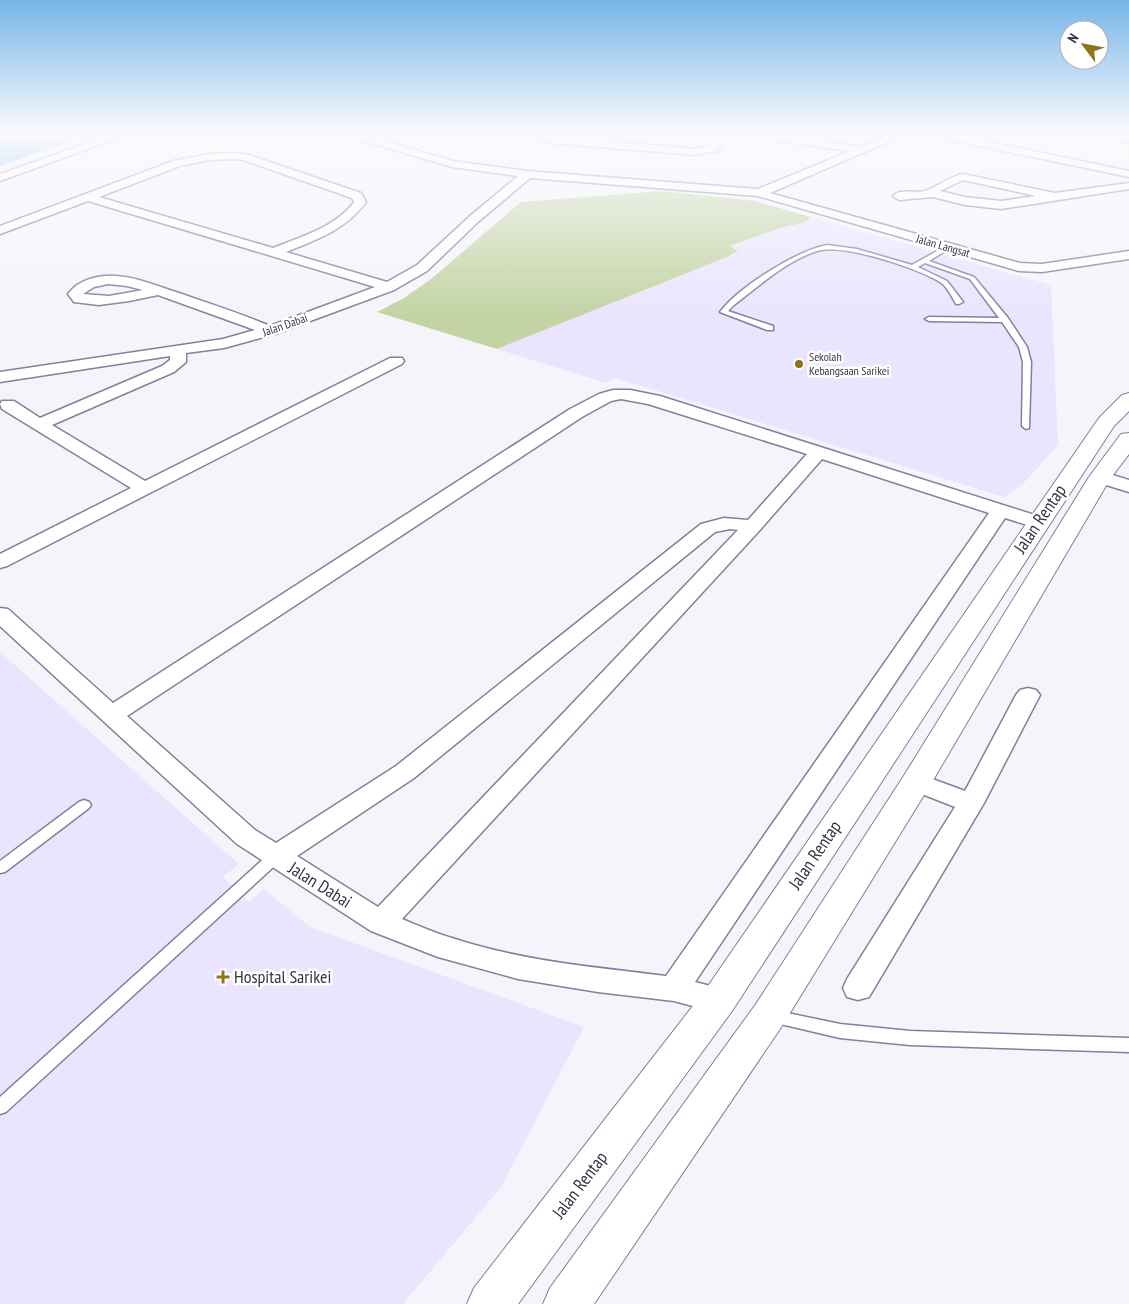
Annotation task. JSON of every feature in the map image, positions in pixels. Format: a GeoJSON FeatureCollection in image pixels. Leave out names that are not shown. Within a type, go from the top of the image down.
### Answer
{"type":"FeatureCollection","features":[{"type":"Feature","properties":{"kind":"main road","name":"Jalan Rentap"},"geometry":{"type":"LineString","coordinates":[[490,1304],[719,1000],[1037,522],[1106,422],[1129,399]]}},
{"type":"Feature","properties":{"kind":"main road","name":"Jalan Rentap"},"geometry":{"type":"LineString","coordinates":[[566,1304],[769,1015],[916,782],[1114,482],[1129,439]]}},
{"type":"Feature","properties":{"kind":"street"},"geometry":{"type":"LineString","coordinates":[[2,227],[93,195]]}},
{"type":"Feature","properties":{"kind":"street"},"geometry":{"type":"LineString","coordinates":[[275,252],[330,227],[345,218],[357,208],[360,202],[357,196],[354,195]]}},
{"type":"Feature","properties":{"kind":"street","name":"Jalan Dabai"},"geometry":{"type":"LineString","coordinates":[[0,377],[130,357],[178,352],[224,344],[270,331],[389,287],[410,276],[422,268],[502,195]]}},
{"type":"Feature","properties":{"kind":"street","name":"Jalan Langsat"},"geometry":{"type":"LineString","coordinates":[[765,195],[1007,264],[1030,268],[1060,266],[1129,255]]}},
{"type":"Feature","properties":{"kind":"street"},"geometry":{"type":"LineString","coordinates":[[898,196],[911,195]]}},
{"type":"Feature","properties":{"kind":"street"},"geometry":{"type":"LineString","coordinates":[[940,195],[992,205],[1065,195]]}},
{"type":"Feature","properties":{"kind":"street"},"geometry":{"type":"LineString","coordinates":[[1049,195],[1055,196]]}},
{"type":"Feature","properties":{"kind":"street"},"geometry":{"type":"LineString","coordinates":[[1108,195],[1122,201]]}},
{"type":"Feature","properties":{"kind":"street"},"geometry":{"type":"LineString","coordinates":[[87,197],[389,287]]}},
{"type":"Feature","properties":{"kind":"street"},"geometry":{"type":"LineString","coordinates":[[158,291],[219,310],[270,331]]}},
{"type":"Feature","properties":{"kind":"street"},"geometry":{"type":"LineString","coordinates":[[40,424],[168,369],[178,362],[178,352]]}},
{"type":"Feature","properties":{"kind":"street"},"geometry":{"type":"LineString","coordinates":[[0,370],[102,358],[130,357]]}},
{"type":"Feature","properties":{"kind":"street"},"geometry":{"type":"LineString","coordinates":[[0,562],[396,361]]}},
{"type":"Feature","properties":{"kind":"street"},"geometry":{"type":"LineString","coordinates":[[111,715],[602,398],[617,393],[631,394],[1037,522]]}},
{"type":"Feature","properties":{"kind":"street"},"geometry":{"type":"LineString","coordinates":[[8,405],[145,489]]}},
{"type":"Feature","properties":{"kind":"street"},"geometry":{"type":"LineString","coordinates":[[381,923],[752,527],[818,453]]}},
{"type":"Feature","properties":{"kind":"street"},"geometry":{"type":"LineString","coordinates":[[674,989],[1000,511]]}},
{"type":"Feature","properties":{"kind":"street"},"geometry":{"type":"LineString","coordinates":[[275,857],[405,772],[708,528],[728,522],[752,527]]}},
{"type":"Feature","properties":{"kind":"street","name":"Jalan Dabai"},"geometry":{"type":"LineString","coordinates":[[0,614],[246,837],[381,923],[448,949],[518,967],[598,980],[674,989],[719,1000]]}},
{"type":"Feature","properties":{"kind":"street"},"geometry":{"type":"LineString","coordinates":[[858,988],[971,803],[1028,695]]}},
{"type":"Feature","properties":{"kind":"street"},"geometry":{"type":"LineString","coordinates":[[916,782],[971,803]]}},
{"type":"Feature","properties":{"kind":"lane"},"geometry":{"type":"LineString","coordinates":[[770,328],[724,312],[731,303],[792,260],[812,250],[830,247],[913,267],[945,282],[959,302]]}},
{"type":"Feature","properties":{"kind":"lane"},"geometry":{"type":"LineString","coordinates":[[913,267],[948,247]]}},
{"type":"Feature","properties":{"kind":"lane"},"geometry":{"type":"LineString","coordinates":[[924,261],[972,278],[1005,320],[1023,347],[1027,362],[1026,426]]}},
{"type":"Feature","properties":{"kind":"lane"},"geometry":{"type":"LineString","coordinates":[[929,319],[1005,320]]}},
{"type":"Feature","properties":{"kind":"lane"},"geometry":{"type":"LineString","coordinates":[[0,868],[84,806]]}},
{"type":"Feature","properties":{"kind":"lane"},"geometry":{"type":"LineString","coordinates":[[0,1107],[275,857]]}},
{"type":"Feature","properties":{"kind":"lane"},"geometry":{"type":"LineString","coordinates":[[769,1015],[840,1031],[910,1038],[1129,1044]]}},
{"type":"Feature","properties":{"kind":"shaded area","name":"Sekolah Kebangsaan Sarikei"},"geometry":{"type":"Polygon","coordinates":[[[811,217],[1051,285],[1058,445],[1022,485],[1004,497],[615,378],[606,383],[497,349],[738,251],[729,246],[783,227],[803,223],[811,217]]]}},
{"type":"Feature","properties":{"kind":"shaded area","name":"Hospital Sarikei"},"geometry":{"type":"Polygon","coordinates":[[[0,652],[239,864],[223,877],[249,902],[264,889],[310,927],[584,1027],[501,1187],[403,1304],[0,1304],[0,652]]]}},
{"type":"Feature","properties":{"kind":"green space"},"geometry":{"type":"Polygon","coordinates":[[[613,195],[698,195],[755,201],[811,217],[803,223],[783,227],[729,246],[738,251],[497,349],[377,312],[404,298],[431,279],[521,202],[613,195]]]}},
{"type":"Feature","properties":{"kind":"place","name":"Sekolah Kebangsaan Sarikei"},"geometry":{"type":"Point","coordinates":[799,364]}},
{"type":"Feature","properties":{"kind":"place","name":"Hospital Sarikei"},"geometry":{"type":"Point","coordinates":[223,977]}}]}
